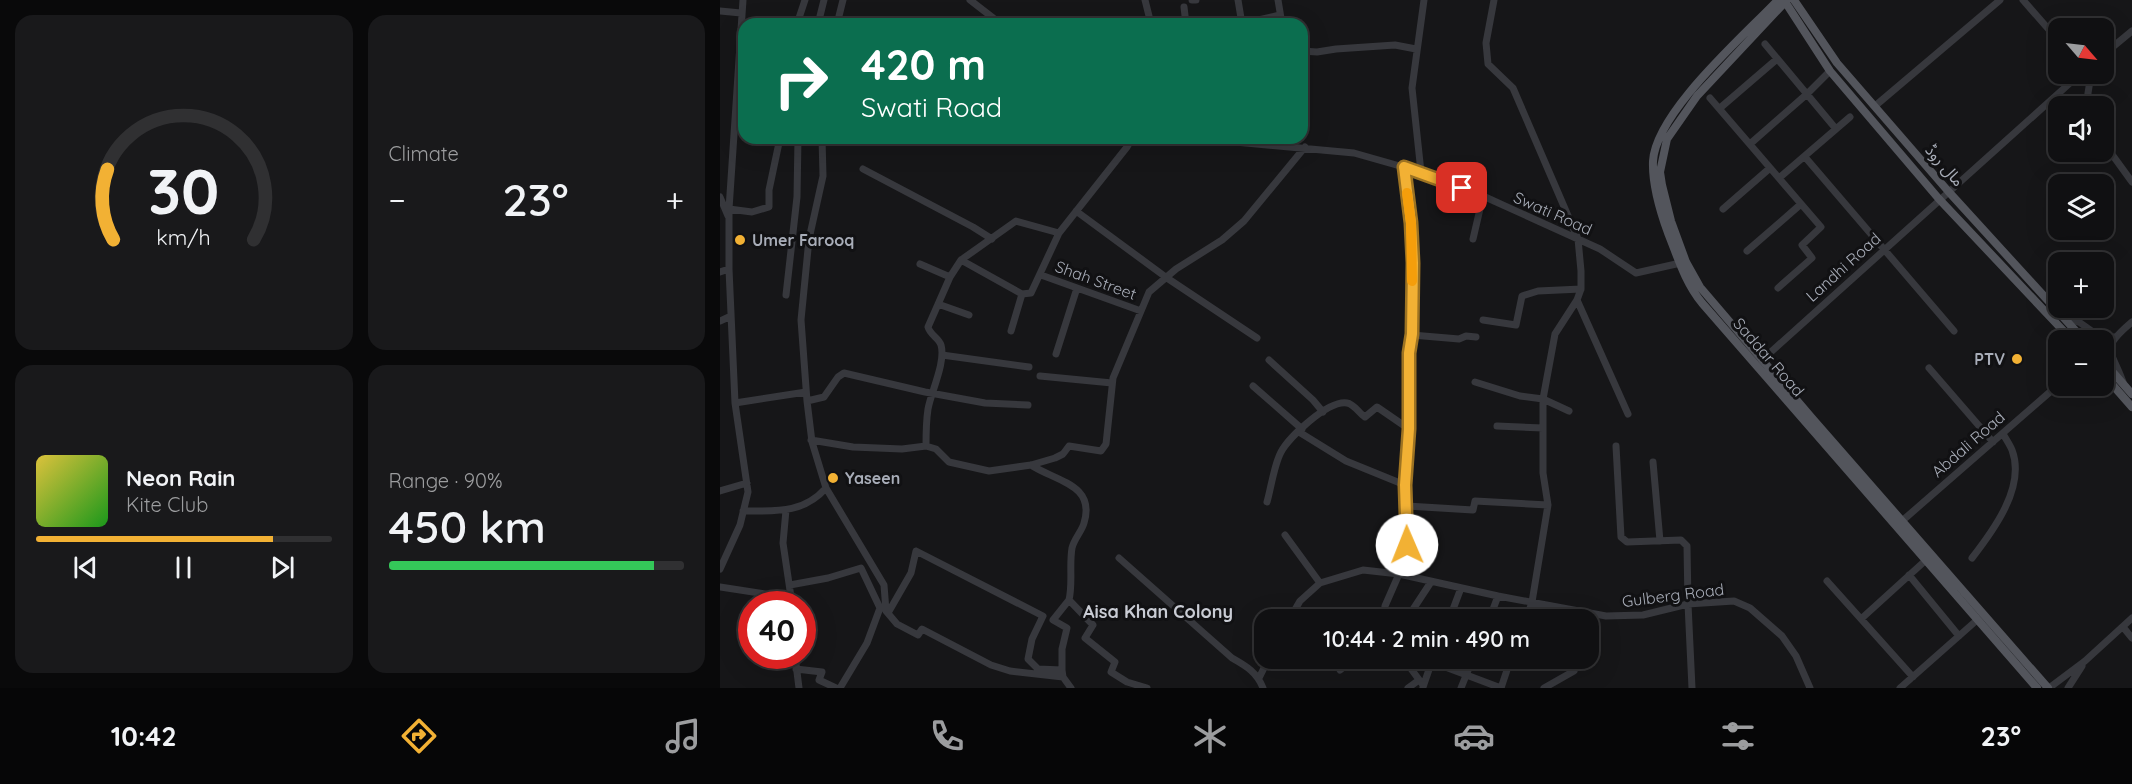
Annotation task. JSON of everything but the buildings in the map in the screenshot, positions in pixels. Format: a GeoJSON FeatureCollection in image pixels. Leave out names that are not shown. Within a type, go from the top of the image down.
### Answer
{"type":"FeatureCollection","features":[{"type":"Feature","properties":{"kind":"main road"},"geometry":{"type":"LineString","coordinates":[[1771,0],[1768,16],[1794,17]]}},
{"type":"Feature","properties":{"kind":"main road","name":"Saddar Road"},"geometry":{"type":"LineString","coordinates":[[1786,0],[1768,16],[1697,96],[1667,139],[1660,172],[1683,263],[1759,362],[1980,617],[2037,688]]}},
{"type":"Feature","properties":{"kind":"main road","name":"مال روڈ"},"geometry":{"type":"LineString","coordinates":[[1786,0],[1837,63],[1948,191],[2048,300]]}},
{"type":"Feature","properties":{"kind":"main road","name":"مال روڈ"},"geometry":{"type":"LineString","coordinates":[[1786,0],[1794,17],[1830,71],[1939,199],[2063,330]]}},
{"type":"Feature","properties":{"kind":"main road","name":"مال روڈ"},"geometry":{"type":"LineString","coordinates":[[2064,318],[2075,330]]}},
{"type":"Feature","properties":{"kind":"main road"},"geometry":{"type":"LineString","coordinates":[[2114,374],[2132,394]]}},
{"type":"Feature","properties":{"kind":"main road"},"geometry":{"type":"LineString","coordinates":[[2114,386],[2132,406]]}},
{"type":"Feature","properties":{"kind":"main road","name":"Saddar Road"},"geometry":{"type":"LineString","coordinates":[[1900,524],[1926,560],[2049,688]]}},
{"type":"Feature","properties":{"kind":"street"},"geometry":{"type":"LineString","coordinates":[[741,18],[743,0]]}},
{"type":"Feature","properties":{"kind":"street"},"geometry":{"type":"LineString","coordinates":[[799,18],[805,0]]}},
{"type":"Feature","properties":{"kind":"street"},"geometry":{"type":"LineString","coordinates":[[820,18],[824,0]]}},
{"type":"Feature","properties":{"kind":"street"},"geometry":{"type":"LineString","coordinates":[[838,18],[843,0]]}},
{"type":"Feature","properties":{"kind":"street"},"geometry":{"type":"LineString","coordinates":[[970,0],[992,17]]}},
{"type":"Feature","properties":{"kind":"street"},"geometry":{"type":"LineString","coordinates":[[1145,0],[1150,18]]}},
{"type":"Feature","properties":{"kind":"street"},"geometry":{"type":"LineString","coordinates":[[1238,0],[1240,18]]}},
{"type":"Feature","properties":{"kind":"street"},"geometry":{"type":"LineString","coordinates":[[1278,0],[1281,18]]}},
{"type":"Feature","properties":{"kind":"street"},"geometry":{"type":"LineString","coordinates":[[1421,172],[1412,88],[1424,0]]}},
{"type":"Feature","properties":{"kind":"street"},"geometry":{"type":"LineString","coordinates":[[1494,0],[1486,43],[1488,64],[1513,88],[1578,239],[1581,271],[1581,289],[1577,300],[1555,334],[1543,399],[1543,473],[1548,505],[1530,609]]}},
{"type":"Feature","properties":{"kind":"street"},"geometry":{"type":"LineString","coordinates":[[1875,106],[2000,0]]}},
{"type":"Feature","properties":{"kind":"street"},"geometry":{"type":"LineString","coordinates":[[2023,0],[2048,29]]}},
{"type":"Feature","properties":{"kind":"street"},"geometry":{"type":"LineString","coordinates":[[1184,7],[1185,18]]}},
{"type":"Feature","properties":{"kind":"street"},"geometry":{"type":"LineString","coordinates":[[720,11],[741,13]]}},
{"type":"Feature","properties":{"kind":"street"},"geometry":{"type":"LineString","coordinates":[[1267,18],[1280,15]]}},
{"type":"Feature","properties":{"kind":"street"},"geometry":{"type":"LineString","coordinates":[[2114,45],[2132,31]]}},
{"type":"Feature","properties":{"kind":"street"},"geometry":{"type":"LineString","coordinates":[[1765,44],[1836,129]]}},
{"type":"Feature","properties":{"kind":"street"},"geometry":{"type":"LineString","coordinates":[[1308,51],[1395,45],[1416,49]]}},
{"type":"Feature","properties":{"kind":"street"},"geometry":{"type":"LineString","coordinates":[[1720,108],[1778,58]]}},
{"type":"Feature","properties":{"kind":"street"},"geometry":{"type":"LineString","coordinates":[[720,568],[740,525],[748,492],[735,403],[729,268],[729,209],[738,62]]}},
{"type":"Feature","properties":{"kind":"street"},"geometry":{"type":"LineString","coordinates":[[1750,144],[1830,71]]}},
{"type":"Feature","properties":{"kind":"street","name":"Landhi Road"},"geometry":{"type":"LineString","coordinates":[[1759,362],[2069,84]]}},
{"type":"Feature","properties":{"kind":"street"},"geometry":{"type":"LineString","coordinates":[[1710,98],[1821,227],[1802,245],[1812,258],[1778,288]]}},
{"type":"Feature","properties":{"kind":"street"},"geometry":{"type":"LineString","coordinates":[[1779,178],[1850,117]]}},
{"type":"Feature","properties":{"kind":"street"},"geometry":{"type":"LineString","coordinates":[[729,209],[752,212],[769,207],[769,190],[779,144]]}},
{"type":"Feature","properties":{"kind":"street"},"geometry":{"type":"LineString","coordinates":[[786,295],[796,197],[798,144]]}},
{"type":"Feature","properties":{"kind":"street"},"geometry":{"type":"LineString","coordinates":[[822,144],[823,176],[809,239],[801,320],[811,440],[826,488],[885,585],[886,611],[897,624],[918,635],[922,629],[991,665],[1010,671],[1063,673]]}},
{"type":"Feature","properties":{"kind":"street"},"geometry":{"type":"LineString","coordinates":[[961,260],[1022,294],[1031,293],[1059,233],[1129,144]]}},
{"type":"Feature","properties":{"kind":"street","name":"Swati Road"},"geometry":{"type":"LineString","coordinates":[[1291,144],[1354,153],[1421,172],[1483,196],[1578,239],[1599,249],[1636,273],[1683,263]]}},
{"type":"Feature","properties":{"kind":"street"},"geometry":{"type":"LineString","coordinates":[[811,440],[853,447],[902,449],[926,446],[936,449],[949,462],[989,471],[1030,465],[1055,458],[1063,454],[1069,446],[1101,451],[1104,449],[1113,378],[1149,292],[1176,269],[1222,240],[1244,221],[1305,147]]}},
{"type":"Feature","properties":{"kind":"street"},"geometry":{"type":"LineString","coordinates":[[1805,157],[1954,331]]}},
{"type":"Feature","properties":{"kind":"street"},"geometry":{"type":"LineString","coordinates":[[2114,157],[2132,182]]}},
{"type":"Feature","properties":{"kind":"street"},"geometry":{"type":"LineString","coordinates":[[1388,609],[1407,545],[1405,485],[1409,429],[1408,377],[1412,334],[1411,223],[1404,167]]}},
{"type":"Feature","properties":{"kind":"street"},"geometry":{"type":"LineString","coordinates":[[1723,209],[1770,168]]}},
{"type":"Feature","properties":{"kind":"street"},"geometry":{"type":"LineString","coordinates":[[863,169],[963,221],[992,239]]}},
{"type":"Feature","properties":{"kind":"street"},"geometry":{"type":"LineString","coordinates":[[1473,239],[1483,196]]}},
{"type":"Feature","properties":{"kind":"street"},"geometry":{"type":"LineString","coordinates":[[720,197],[730,221]]}},
{"type":"Feature","properties":{"kind":"street"},"geometry":{"type":"LineString","coordinates":[[1747,251],[1801,204]]}},
{"type":"Feature","properties":{"kind":"street"},"geometry":{"type":"LineString","coordinates":[[1076,211],[1167,278],[1257,338]]}},
{"type":"Feature","properties":{"kind":"street"},"geometry":{"type":"LineString","coordinates":[[926,446],[927,419],[942,355],[941,343],[928,327],[950,277],[961,260],[1016,221],[1059,233]]}},
{"type":"Feature","properties":{"kind":"street"},"geometry":{"type":"LineString","coordinates":[[920,264],[950,277]]}},
{"type":"Feature","properties":{"kind":"street"},"geometry":{"type":"LineString","coordinates":[[720,272],[729,268]]}},
{"type":"Feature","properties":{"kind":"street","name":"Shah Street"},"geometry":{"type":"LineString","coordinates":[[1041,275],[1141,311]]}},
{"type":"Feature","properties":{"kind":"street"},"geometry":{"type":"LineString","coordinates":[[1056,354],[1077,288]]}},
{"type":"Feature","properties":{"kind":"street"},"geometry":{"type":"LineString","coordinates":[[1483,320],[1516,325],[1522,296],[1539,291],[1581,289]]}},
{"type":"Feature","properties":{"kind":"street"},"geometry":{"type":"LineString","coordinates":[[1011,331],[1022,294]]}},
{"type":"Feature","properties":{"kind":"street"},"geometry":{"type":"LineString","coordinates":[[1577,300],[1628,414]]}},
{"type":"Feature","properties":{"kind":"street"},"geometry":{"type":"LineString","coordinates":[[938,304],[969,315]]}},
{"type":"Feature","properties":{"kind":"street"},"geometry":{"type":"LineString","coordinates":[[720,321],[731,316]]}},
{"type":"Feature","properties":{"kind":"street"},"geometry":{"type":"LineString","coordinates":[[2064,318],[2079,322],[2090,330]]}},
{"type":"Feature","properties":{"kind":"street"},"geometry":{"type":"LineString","coordinates":[[2114,337],[2132,322]]}},
{"type":"Feature","properties":{"kind":"street"},"geometry":{"type":"LineString","coordinates":[[1412,334],[1459,339],[1466,336],[1476,337]]}},
{"type":"Feature","properties":{"kind":"street"},"geometry":{"type":"LineString","coordinates":[[942,355],[1029,367]]}},
{"type":"Feature","properties":{"kind":"street"},"geometry":{"type":"LineString","coordinates":[[1269,360],[1314,400],[1323,412]]}},
{"type":"Feature","properties":{"kind":"street"},"geometry":{"type":"LineString","coordinates":[[2114,363],[2125,386]]}},
{"type":"Feature","properties":{"kind":"street"},"geometry":{"type":"LineString","coordinates":[[1929,368],[1993,442]]}},
{"type":"Feature","properties":{"kind":"street"},"geometry":{"type":"LineString","coordinates":[[735,403],[806,396],[824,397],[838,377],[844,373],[985,403],[1028,405]]}},
{"type":"Feature","properties":{"kind":"street"},"geometry":{"type":"LineString","coordinates":[[1040,376],[1112,383]]}},
{"type":"Feature","properties":{"kind":"street"},"geometry":{"type":"LineString","coordinates":[[1475,382],[1520,396],[1543,399],[1569,411]]}},
{"type":"Feature","properties":{"kind":"street"},"geometry":{"type":"LineString","coordinates":[[1253,386],[1301,431],[1346,460],[1405,485]]}},
{"type":"Feature","properties":{"kind":"street","name":"Abdali Road"},"geometry":{"type":"LineString","coordinates":[[1900,524],[2048,394]]}},
{"type":"Feature","properties":{"kind":"street"},"geometry":{"type":"LineString","coordinates":[[1267,502],[1279,454],[1288,442],[1323,412],[1345,402],[1365,417],[1377,407],[1409,429]]}},
{"type":"Feature","properties":{"kind":"street"},"geometry":{"type":"LineString","coordinates":[[1497,426],[1543,428]]}},
{"type":"Feature","properties":{"kind":"street"},"geometry":{"type":"LineString","coordinates":[[1972,558],[1988,537],[2011,497],[2015,466],[2012,450],[2003,434]]}},
{"type":"Feature","properties":{"kind":"street"},"geometry":{"type":"LineString","coordinates":[[1616,446],[1621,537],[1628,542],[1681,540],[1687,546],[1692,688]]}},
{"type":"Feature","properties":{"kind":"street"},"geometry":{"type":"LineString","coordinates":[[1653,462],[1660,541]]}},
{"type":"Feature","properties":{"kind":"street"},"geometry":{"type":"LineString","coordinates":[[1030,465],[1079,490],[1085,497],[1088,508],[1084,524],[1073,545],[1070,566],[1072,587],[1069,600],[1053,620],[1067,628],[1062,649],[1063,673],[1071,688]]}},
{"type":"Feature","properties":{"kind":"street"},"geometry":{"type":"LineString","coordinates":[[720,491],[747,483]]}},
{"type":"Feature","properties":{"kind":"street"},"geometry":{"type":"LineString","coordinates":[[743,511],[786,510],[808,505],[826,488]]}},
{"type":"Feature","properties":{"kind":"street"},"geometry":{"type":"LineString","coordinates":[[1407,506],[1473,510],[1475,501],[1548,505]]}},
{"type":"Feature","properties":{"kind":"street"},"geometry":{"type":"LineString","coordinates":[[786,510],[783,543],[791,591]]}},
{"type":"Feature","properties":{"kind":"street"},"geometry":{"type":"LineString","coordinates":[[1285,535],[1320,583],[1300,601],[1295,609]]}},
{"type":"Feature","properties":{"kind":"street"},"geometry":{"type":"LineString","coordinates":[[888,613],[911,573],[916,551],[1043,616],[1032,639],[1028,659],[1038,669],[1063,673]]}},
{"type":"Feature","properties":{"kind":"street"},"geometry":{"type":"LineString","coordinates":[[1119,558],[1232,658],[1253,671],[1263,688]]}},
{"type":"Feature","properties":{"kind":"street"},"geometry":{"type":"LineString","coordinates":[[1861,619],[1926,560]]}},
{"type":"Feature","properties":{"kind":"street"},"geometry":{"type":"LineString","coordinates":[[790,585],[828,578],[861,568],[880,608],[867,643],[838,688],[819,680],[822,672],[796,669],[799,688]]}},
{"type":"Feature","properties":{"kind":"street","name":"Gulberg Road"},"geometry":{"type":"LineString","coordinates":[[1320,583],[1364,570],[1399,574],[1498,596],[1606,616],[1643,615],[1688,604],[1734,601],[1750,608],[1782,636],[1796,656],[1808,687]]}},
{"type":"Feature","properties":{"kind":"street"},"geometry":{"type":"LineString","coordinates":[[1909,575],[1959,636]]}},
{"type":"Feature","properties":{"kind":"street"},"geometry":{"type":"LineString","coordinates":[[1827,581],[1913,677]]}},
{"type":"Feature","properties":{"kind":"street"},"geometry":{"type":"LineString","coordinates":[[1413,609],[1431,582]]}},
{"type":"Feature","properties":{"kind":"street"},"geometry":{"type":"LineString","coordinates":[[720,586],[749,591]]}},
{"type":"Feature","properties":{"kind":"street"},"geometry":{"type":"LineString","coordinates":[[1453,609],[1461,588]]}},
{"type":"Feature","properties":{"kind":"street"},"geometry":{"type":"LineString","coordinates":[[1493,609],[1498,596]]}},
{"type":"Feature","properties":{"kind":"street"},"geometry":{"type":"LineString","coordinates":[[1069,600],[1093,626],[1084,638],[1115,662],[1111,672],[1147,688]]}},
{"type":"Feature","properties":{"kind":"street"},"geometry":{"type":"LineString","coordinates":[[1900,688],[1980,617]]}},
{"type":"Feature","properties":{"kind":"street"},"geometry":{"type":"LineString","coordinates":[[2049,688],[2085,661],[2132,618]]}},
{"type":"Feature","properties":{"kind":"street"},"geometry":{"type":"LineString","coordinates":[[2123,627],[2132,638]]}},
{"type":"Feature","properties":{"kind":"street"},"geometry":{"type":"LineString","coordinates":[[2068,688],[2085,661]]}},
{"type":"Feature","properties":{"kind":"street"},"geometry":{"type":"LineString","coordinates":[[1259,678],[1264,669]]}},
{"type":"Feature","properties":{"kind":"street"},"geometry":{"type":"LineString","coordinates":[[1411,669],[1421,684]]}},
{"type":"Feature","properties":{"kind":"street"},"geometry":{"type":"LineString","coordinates":[[1408,688],[1421,684],[1428,669]]}},
{"type":"Feature","properties":{"kind":"street"},"geometry":{"type":"LineString","coordinates":[[1453,669],[1501,688],[1507,669]]}},
{"type":"Feature","properties":{"kind":"street"},"geometry":{"type":"LineString","coordinates":[[1461,688],[1468,669]]}},
{"type":"Feature","properties":{"kind":"street"},"geometry":{"type":"LineString","coordinates":[[1544,688],[1574,671]]}},
{"type":"Feature","properties":{"kind":"slow traffic"},"geometry":{"type":"LineString","coordinates":[[1407,193],[1411,223],[1412,281]]}},
{"type":"Feature","properties":{"kind":"place","name":"Umer Farooq"},"geometry":{"type":"Point","coordinates":[740,240]}},
{"type":"Feature","properties":{"kind":"place","name":"PTV"},"geometry":{"type":"Point","coordinates":[2017,359]}},
{"type":"Feature","properties":{"kind":"place","name":"Yaseen"},"geometry":{"type":"Point","coordinates":[833,478]}},
{"type":"Feature","properties":{"kind":"district","name":"Aisa Khan Colony"},"geometry":{"type":"Point","coordinates":[1158,612]}},
{"type":"Feature","properties":{"kind":"route"},"geometry":{"type":"LineString","coordinates":[[1407,545],[1405,485],[1409,429],[1408,377],[1412,334],[1413,263],[1404,167],[1462,188]]}}]}
